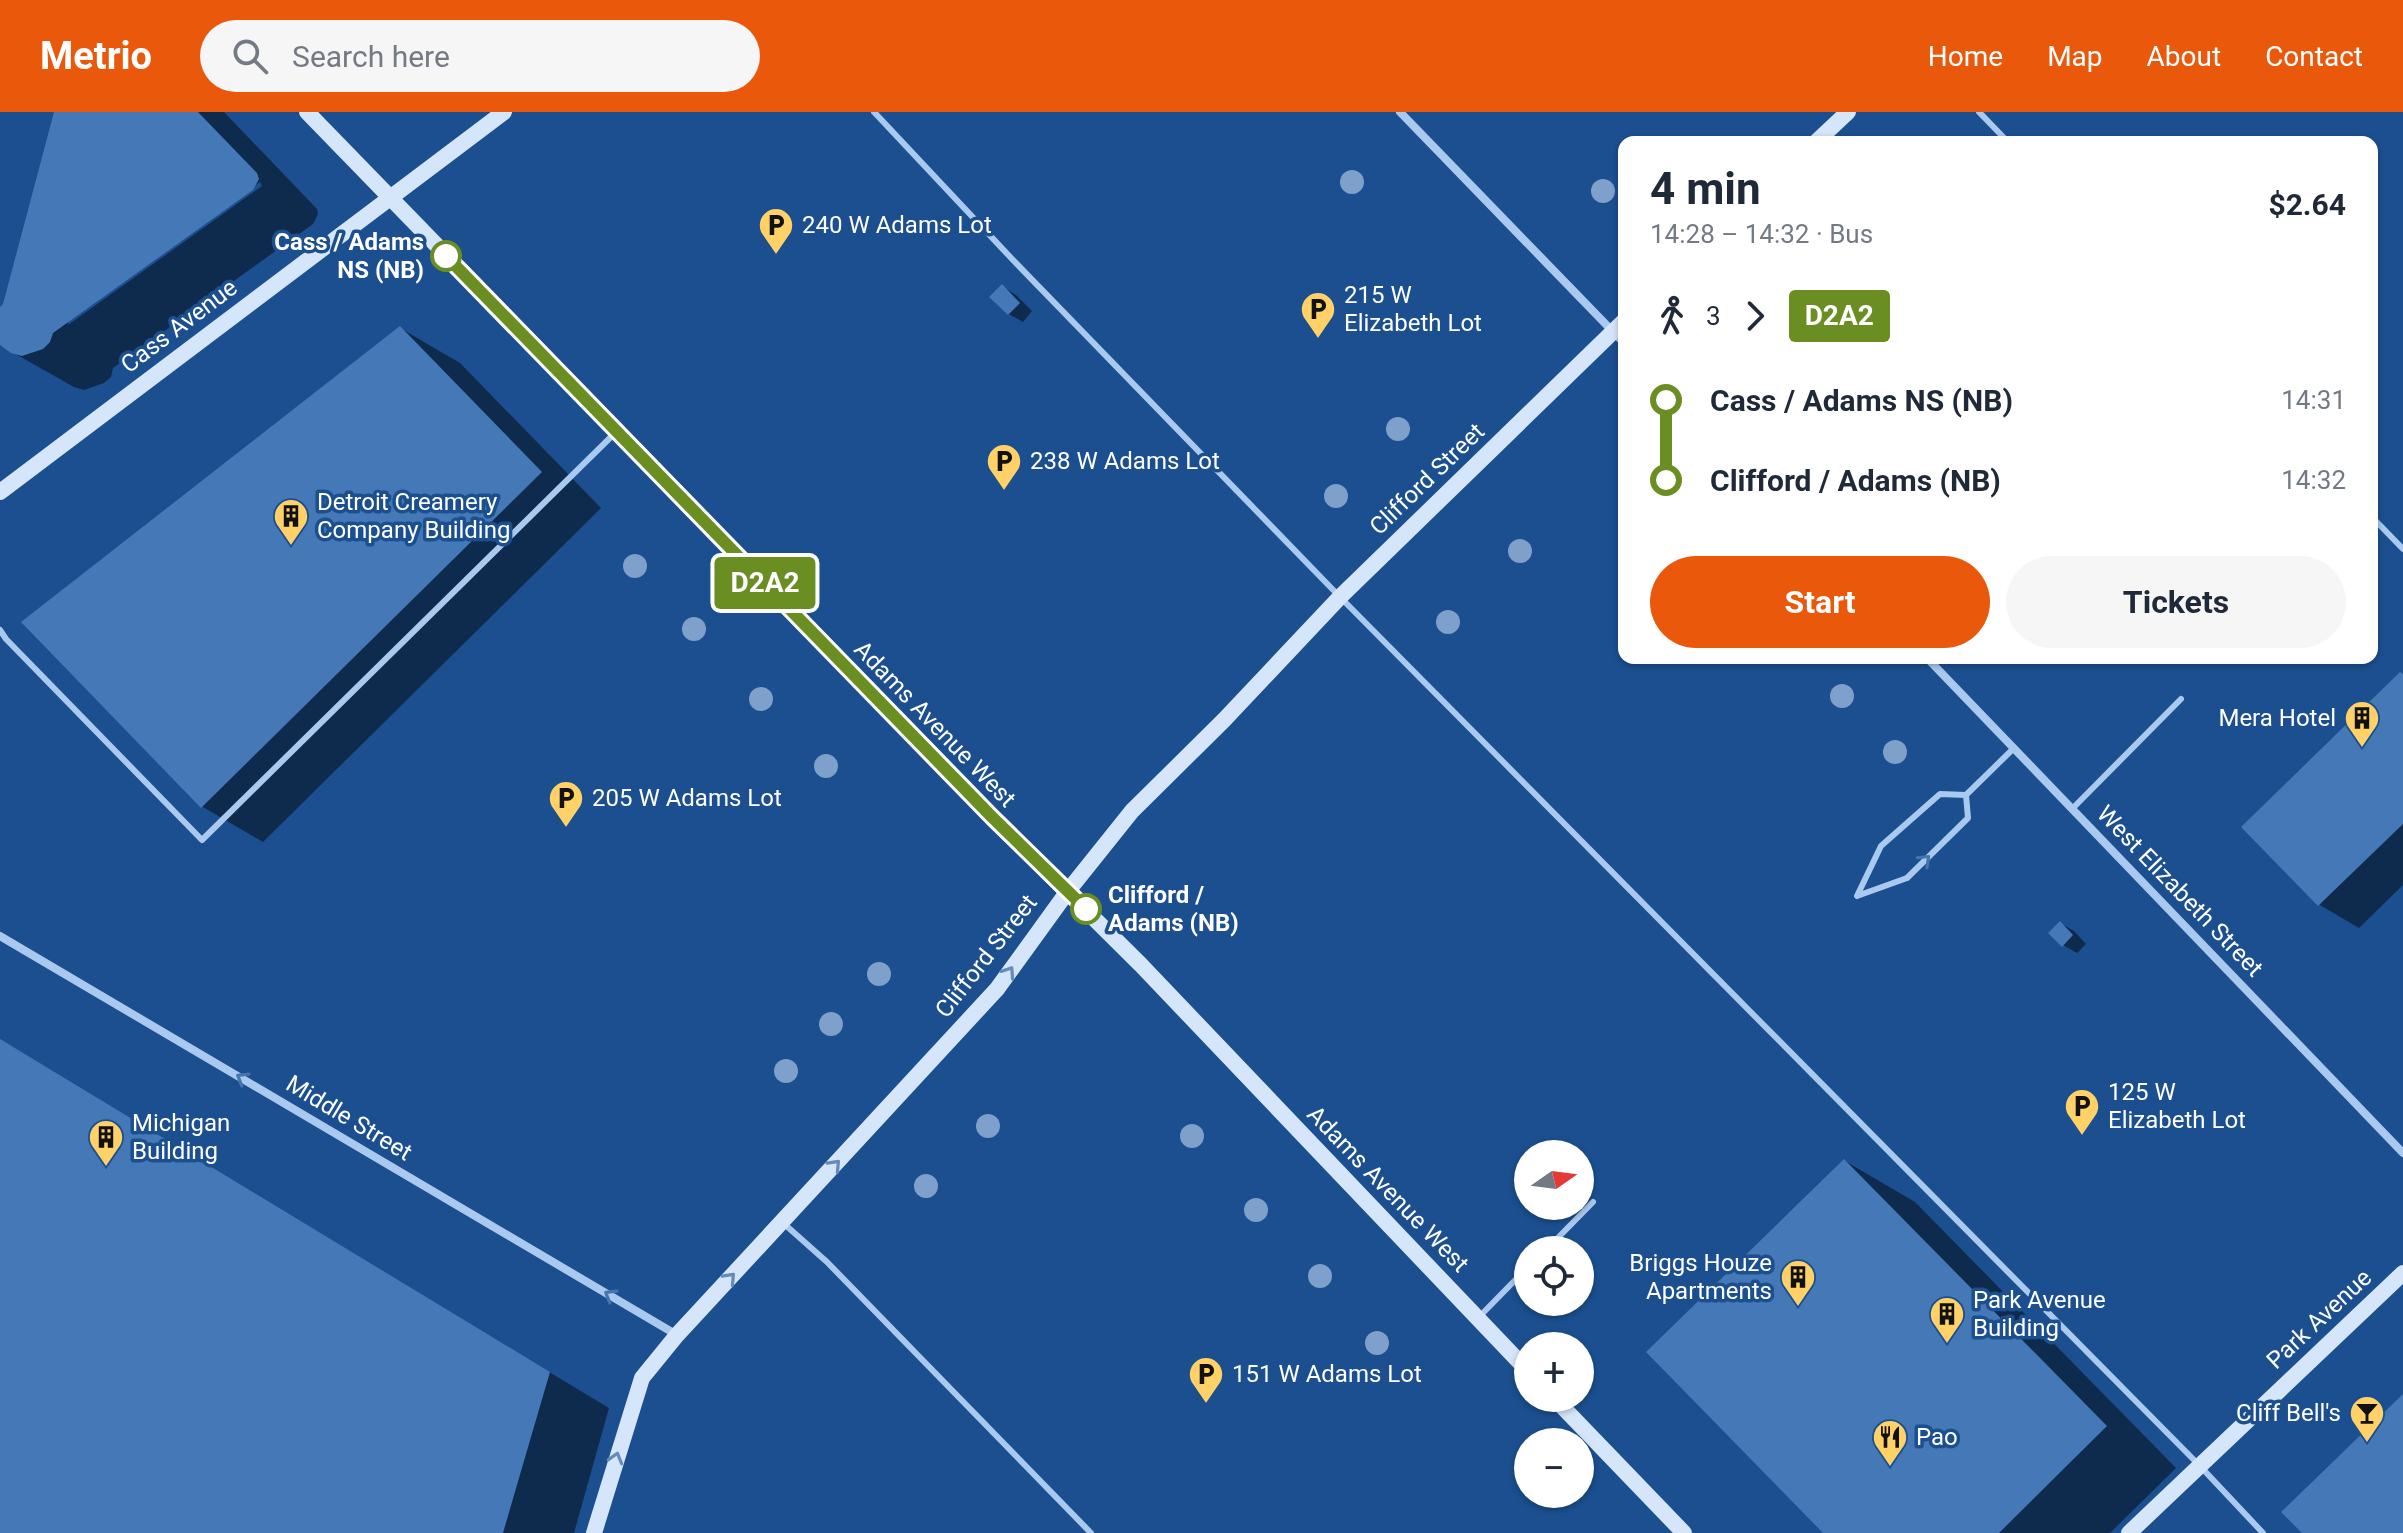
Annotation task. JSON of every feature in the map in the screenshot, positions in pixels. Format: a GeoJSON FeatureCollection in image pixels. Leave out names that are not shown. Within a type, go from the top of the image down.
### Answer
{"type":"FeatureCollection","features":[{"type":"Feature","properties":{"kind":"street","name":"Adams Avenue West"},"geometry":{"type":"LineString","coordinates":[[307,112],[999,824],[1068,891],[1514,1356]]}},
{"type":"Feature","properties":{"kind":"street","name":"Cass Avenue"},"geometry":{"type":"LineString","coordinates":[[0,492],[504,112]]}},
{"type":"Feature","properties":{"kind":"street"},"geometry":{"type":"LineString","coordinates":[[1400,112],[1618,330]]}},
{"type":"Feature","properties":{"kind":"street"},"geometry":{"type":"LineString","coordinates":[[1822,136],[1848,112]]}},
{"type":"Feature","properties":{"kind":"street","name":"Clifford Street"},"geometry":{"type":"LineString","coordinates":[[594,1533],[642,1378],[677,1335],[997,989],[1068,891],[1132,811],[1224,720],[1340,597],[1618,334]]}},
{"type":"Feature","properties":{"kind":"street","name":"West Elizabeth Street"},"geometry":{"type":"LineString","coordinates":[[1933,664],[2403,1153]]}},
{"type":"Feature","properties":{"kind":"street","name":"Middle Street"},"geometry":{"type":"LineString","coordinates":[[0,936],[677,1335]]}},
{"type":"Feature","properties":{"kind":"street","name":"Park Avenue"},"geometry":{"type":"LineString","coordinates":[[2129,1533],[2403,1273]]}},
{"type":"Feature","properties":{"kind":"street"},"geometry":{"type":"LineString","coordinates":[[1567,1412],[1684,1533]]}},
{"type":"Feature","properties":{"kind":"lane"},"geometry":{"type":"LineString","coordinates":[[874,112],[1340,597],[2263,1533]]}},
{"type":"Feature","properties":{"kind":"lane"},"geometry":{"type":"LineString","coordinates":[[1979,112],[2002,136]]}},
{"type":"Feature","properties":{"kind":"lane"},"geometry":{"type":"LineString","coordinates":[[0,630],[202,840],[617,431]]}},
{"type":"Feature","properties":{"kind":"lane"},"geometry":{"type":"LineString","coordinates":[[2378,523],[2403,549]]}},
{"type":"Feature","properties":{"kind":"lane"},"geometry":{"type":"LineString","coordinates":[[2072,809],[2181,699]]}},
{"type":"Feature","properties":{"kind":"lane"},"geometry":{"type":"LineString","coordinates":[[1966,795],[1968,818],[1907,878],[1857,896],[1881,846],[1940,794],[1966,795],[2014,748]]}},
{"type":"Feature","properties":{"kind":"lane"},"geometry":{"type":"LineString","coordinates":[[1560,1236],[1575,1220]]}},
{"type":"Feature","properties":{"kind":"lane"},"geometry":{"type":"LineString","coordinates":[[782,1222],[827,1262],[1091,1533]]}},
{"type":"Feature","properties":{"kind":"lane"},"geometry":{"type":"LineString","coordinates":[[1477,1318],[1514,1281]]}},
{"type":"Feature","properties":{"kind":"building"},"geometry":{"type":"Polygon","coordinates":[[[54,112],[198,112],[257,173],[259,179],[253,190],[53,333],[43,349],[22,356],[0,345],[0,307],[54,112]]]}},
{"type":"Feature","properties":{"kind":"building"},"geometry":{"type":"Polygon","coordinates":[[[1002,284],[1020,303],[1008,315],[989,297],[1002,284]]]}},
{"type":"Feature","properties":{"kind":"building","name":"Detroit Creamery Company Building"},"geometry":{"type":"Polygon","coordinates":[[[400,326],[542,472],[201,808],[21,622],[400,326]]]}},
{"type":"Feature","properties":{"kind":"building","name":"Mera Hotel"},"geometry":{"type":"Polygon","coordinates":[[[2400,672],[2403,674],[2403,824],[2318,906],[2241,827],[2400,672]]]}},
{"type":"Feature","properties":{"kind":"building"},"geometry":{"type":"Polygon","coordinates":[[[2060,921],[2073,935],[2062,947],[2048,933],[2060,921]]]}},
{"type":"Feature","properties":{"kind":"building","name":"Michigan Building"},"geometry":{"type":"Polygon","coordinates":[[[0,1039],[550,1372],[503,1533],[0,1533],[0,1039]]]}},
{"type":"Feature","properties":{"kind":"building"},"geometry":{"type":"Polygon","coordinates":[[[1844,1159],[2107,1426],[1999,1533],[1823,1533],[1646,1352],[1844,1159]]]}},
{"type":"Feature","properties":{"kind":"building"},"geometry":{"type":"Polygon","coordinates":[[[2403,1394],[2403,1533],[2302,1533],[2281,1512],[2403,1394]]]}},
{"type":"Feature","properties":{"kind":"bus line","name":"D2A2"},"geometry":{"type":"LineString","coordinates":[[446,256],[992,817],[1086,909]]}},
{"type":"Feature","properties":{"kind":"place","name":"Cass / Adams NS (NB)"},"geometry":{"type":"Point","coordinates":[446,256]}},
{"type":"Feature","properties":{"kind":"place","name":"240 W Adams Lot"},"geometry":{"type":"Point","coordinates":[776,256]}},
{"type":"Feature","properties":{"kind":"place","name":"215 W Elizabeth Lot"},"geometry":{"type":"Point","coordinates":[1318,340]}},
{"type":"Feature","properties":{"kind":"place","name":"238 W Adams Lot"},"geometry":{"type":"Point","coordinates":[1004,492]}},
{"type":"Feature","properties":{"kind":"place","name":"Detroit Creamery Company Building"},"geometry":{"type":"Point","coordinates":[291,547]}},
{"type":"Feature","properties":{"kind":"place","name":"Mera Hotel"},"geometry":{"type":"Point","coordinates":[2362,749]}},
{"type":"Feature","properties":{"kind":"place","name":"205 W Adams Lot"},"geometry":{"type":"Point","coordinates":[566,829]}},
{"type":"Feature","properties":{"kind":"place","name":"Clifford / Adams (NB)"},"geometry":{"type":"Point","coordinates":[1086,909]}},
{"type":"Feature","properties":{"kind":"place","name":"125 W Elizabeth Lot"},"geometry":{"type":"Point","coordinates":[2082,1137]}},
{"type":"Feature","properties":{"kind":"place","name":"Michigan Building"},"geometry":{"type":"Point","coordinates":[106,1168]}},
{"type":"Feature","properties":{"kind":"place","name":"Briggs Houze Apartments"},"geometry":{"type":"Point","coordinates":[1798,1308]}},
{"type":"Feature","properties":{"kind":"place","name":"Park Avenue Building"},"geometry":{"type":"Point","coordinates":[1947,1345]}},
{"type":"Feature","properties":{"kind":"place","name":"151 W Adams Lot"},"geometry":{"type":"Point","coordinates":[1206,1405]}},
{"type":"Feature","properties":{"kind":"place","name":"Cliff Bell's"},"geometry":{"type":"Point","coordinates":[2367,1444]}},
{"type":"Feature","properties":{"kind":"place","name":"Pao"},"geometry":{"type":"Point","coordinates":[1890,1468]}}]}
